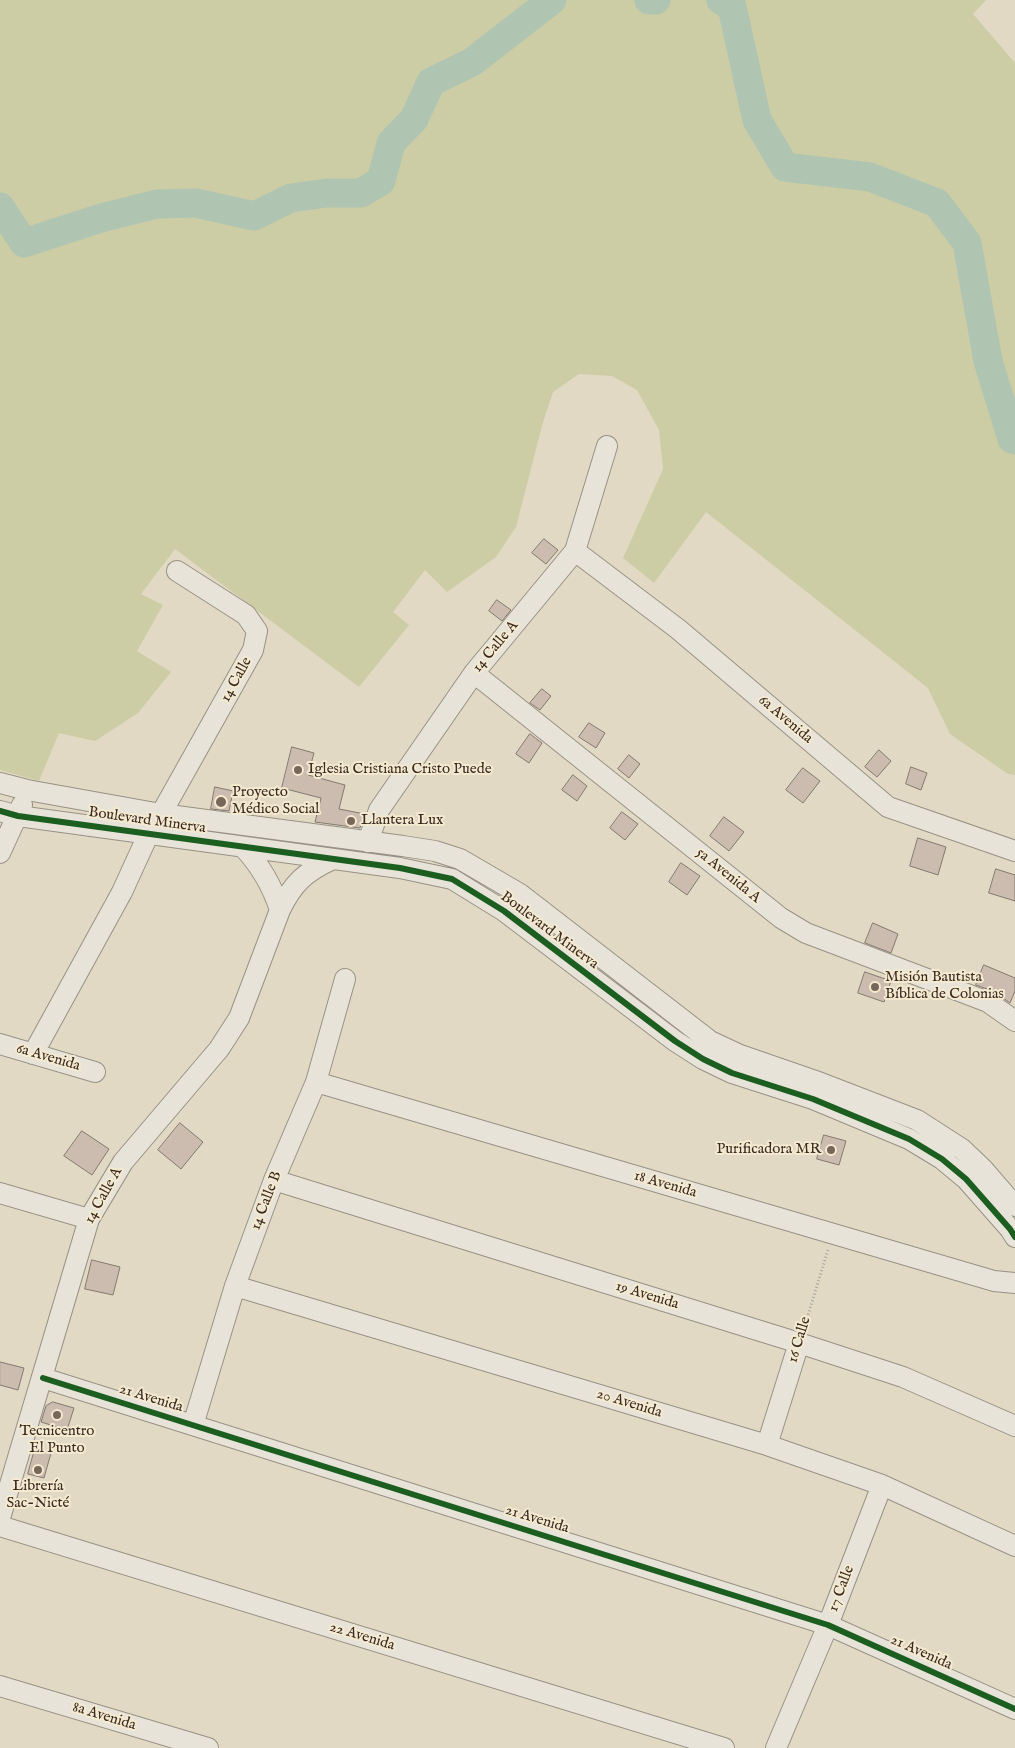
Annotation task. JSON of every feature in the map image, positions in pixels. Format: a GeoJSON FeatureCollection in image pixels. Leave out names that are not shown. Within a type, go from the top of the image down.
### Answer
{"type":"FeatureCollection","features":[{"type":"Feature","properties":{"kind":"street","name":"14 Calle A"},"geometry":{"type":"LineString","coordinates":[[368,842],[379,810],[474,672],[576,551],[607,446]]}},
{"type":"Feature","properties":{"kind":"street","name":"6a Avenida"},"geometry":{"type":"LineString","coordinates":[[576,551],[678,630],[888,806],[1015,851]]}},
{"type":"Feature","properties":{"kind":"street","name":"14 Calle"},"geometry":{"type":"LineString","coordinates":[[161,814],[252,650],[256,631],[246,615],[177,572]]}},
{"type":"Feature","properties":{"kind":"street","name":"5a Avenida A"},"geometry":{"type":"LineString","coordinates":[[474,672],[781,918],[806,933],[988,1002],[1015,1021]]}},
{"type":"Feature","properties":{"kind":"street","name":"Boulevard Minerva"},"geometry":{"type":"LineString","coordinates":[[0,783],[27,790],[161,814],[436,851],[460,859],[520,894],[710,1041],[740,1055],[821,1083],[917,1120],[962,1149],[983,1169],[1015,1206]]}},
{"type":"Feature","properties":{"kind":"street"},"geometry":{"type":"LineString","coordinates":[[0,853],[9,813],[27,790]]}},
{"type":"Feature","properties":{"kind":"street","name":"Boulevard Minerva"},"geometry":{"type":"LineString","coordinates":[[9,813],[76,824],[400,868],[452,879],[504,911],[675,1042],[703,1059],[732,1073],[813,1099],[909,1139],[942,1159],[966,1179],[1013,1230]]}},
{"type":"Feature","properties":{"kind":"street"},"geometry":{"type":"LineString","coordinates":[[76,824],[95,816],[141,819],[161,814]]}},
{"type":"Feature","properties":{"kind":"street"},"geometry":{"type":"LineString","coordinates":[[33,1054],[122,892],[149,833]]}},
{"type":"Feature","properties":{"kind":"street"},"geometry":{"type":"LineString","coordinates":[[243,847],[256,860],[266,876],[280,910]]}},
{"type":"Feature","properties":{"kind":"street","name":"14 Calle A"},"geometry":{"type":"LineString","coordinates":[[0,1518],[89,1219],[123,1162],[219,1049],[239,1018],[288,893],[300,878],[316,867],[333,859]]}},
{"type":"Feature","properties":{"kind":"street","name":"14 Calle B"},"geometry":{"type":"LineString","coordinates":[[194,1425],[235,1286],[274,1180],[316,1082],[345,979]]}},
{"type":"Feature","properties":{"kind":"street","name":"6a Avenida"},"geometry":{"type":"LineString","coordinates":[[0,1044],[95,1072]]}},
{"type":"Feature","properties":{"kind":"street","name":"18 Avenida"},"geometry":{"type":"LineString","coordinates":[[316,1082],[833,1235],[994,1281],[1015,1283]]}},
{"type":"Feature","properties":{"kind":"street","name":"19 Avenida"},"geometry":{"type":"LineString","coordinates":[[274,1180],[903,1377],[1015,1426]]}},
{"type":"Feature","properties":{"kind":"street"},"geometry":{"type":"LineString","coordinates":[[0,1193],[89,1219]]}},
{"type":"Feature","properties":{"kind":"street","name":"20 Avenida"},"geometry":{"type":"LineString","coordinates":[[235,1286],[767,1445],[882,1485],[1015,1546]]}},
{"type":"Feature","properties":{"kind":"street","name":"16 Calle"},"geometry":{"type":"LineString","coordinates":[[767,1445],[799,1343]]}},
{"type":"Feature","properties":{"kind":"street","name":"21 Avenida"},"geometry":{"type":"LineString","coordinates":[[43,1378],[828,1625],[1015,1710]]}},
{"type":"Feature","properties":{"kind":"street","name":"17 Calle"},"geometry":{"type":"LineString","coordinates":[[776,1748],[828,1625],[882,1485]]}},
{"type":"Feature","properties":{"kind":"street","name":"22 Avenida"},"geometry":{"type":"LineString","coordinates":[[0,1526],[724,1748]]}},
{"type":"Feature","properties":{"kind":"street","name":"8a Avenida"},"geometry":{"type":"LineString","coordinates":[[0,1686],[208,1748]]}},
{"type":"Feature","properties":{"kind":"green space"},"geometry":{"type":"Polygon","coordinates":[[[0,0],[986,0],[973,14],[1015,63],[1015,775],[1008,774],[950,734],[928,688],[706,512],[654,583],[623,558],[663,469],[659,430],[637,390],[612,376],[579,374],[553,392],[543,422],[516,527],[496,557],[447,592],[425,570],[393,612],[409,625],[359,687],[175,549],[141,594],[163,605],[137,651],[171,672],[138,713],[95,741],[59,733],[39,781],[0,770],[0,0]]]}},
{"type":"Feature","properties":{"kind":"building"},"geometry":{"type":"Polygon","coordinates":[[[544,539],[558,550],[546,564],[532,553],[544,539]]]}},
{"type":"Feature","properties":{"kind":"building"},"geometry":{"type":"Polygon","coordinates":[[[497,600],[511,610],[502,621],[489,611],[497,600]]]}},
{"type":"Feature","properties":{"kind":"building"},"geometry":{"type":"Polygon","coordinates":[[[542,689],[551,696],[540,710],[530,703],[542,689]]]}},
{"type":"Feature","properties":{"kind":"building"},"geometry":{"type":"Polygon","coordinates":[[[589,723],[605,733],[596,748],[579,737],[589,723]]]}},
{"type":"Feature","properties":{"kind":"building"},"geometry":{"type":"Polygon","coordinates":[[[530,734],[542,743],[529,763],[516,754],[530,734]]]}},
{"type":"Feature","properties":{"kind":"building"},"geometry":{"type":"Polygon","coordinates":[[[292,747],[314,753],[308,775],[345,785],[339,809],[365,814],[360,828],[315,822],[321,798],[282,788],[292,747]]]}},
{"type":"Feature","properties":{"kind":"building"},"geometry":{"type":"Polygon","coordinates":[[[879,750],[891,761],[877,777],[865,767],[879,750]]]}},
{"type":"Feature","properties":{"kind":"building"},"geometry":{"type":"Polygon","coordinates":[[[629,755],[640,764],[629,778],[618,769],[629,755]]]}},
{"type":"Feature","properties":{"kind":"building"},"geometry":{"type":"Polygon","coordinates":[[[911,767],[927,773],[921,790],[906,784],[911,767]]]}},
{"type":"Feature","properties":{"kind":"building"},"geometry":{"type":"Polygon","coordinates":[[[803,768],[820,781],[803,803],[786,790],[803,768]]]}},
{"type":"Feature","properties":{"kind":"building"},"geometry":{"type":"Polygon","coordinates":[[[573,775],[587,786],[577,801],[562,790],[573,775]]]}},
{"type":"Feature","properties":{"kind":"building","name":"Proyecto Médico Social"},"geometry":{"type":"Polygon","coordinates":[[[215,787],[233,791],[229,811],[211,809],[215,787]]]}},
{"type":"Feature","properties":{"kind":"building"},"geometry":{"type":"Polygon","coordinates":[[[622,812],[638,824],[625,840],[610,828],[622,812]]]}},
{"type":"Feature","properties":{"kind":"building"},"geometry":{"type":"Polygon","coordinates":[[[724,817],[744,832],[729,851],[710,836],[724,817]]]}},
{"type":"Feature","properties":{"kind":"building"},"geometry":{"type":"Polygon","coordinates":[[[918,838],[946,847],[938,875],[910,866],[918,838]]]}},
{"type":"Feature","properties":{"kind":"building"},"geometry":{"type":"Polygon","coordinates":[[[681,863],[700,876],[687,895],[669,882],[681,863]]]}},
{"type":"Feature","properties":{"kind":"building"},"geometry":{"type":"Polygon","coordinates":[[[996,869],[1015,875],[1015,901],[989,893],[996,869]]]}},
{"type":"Feature","properties":{"kind":"building"},"geometry":{"type":"Polygon","coordinates":[[[873,923],[898,934],[891,953],[865,943],[873,923]]]}},
{"type":"Feature","properties":{"kind":"building"},"geometry":{"type":"Polygon","coordinates":[[[984,965],[1015,978],[1015,991],[1010,1003],[995,992],[976,985],[984,965]]]}},
{"type":"Feature","properties":{"kind":"building","name":"Misión Bautista Bíblica de Colonias"},"geometry":{"type":"Polygon","coordinates":[[[865,972],[891,981],[884,1002],[858,993],[865,972]]]}},
{"type":"Feature","properties":{"kind":"building"},"geometry":{"type":"Polygon","coordinates":[[[180,1123],[203,1142],[181,1169],[158,1150],[180,1123]]]}},
{"type":"Feature","properties":{"kind":"building"},"geometry":{"type":"Polygon","coordinates":[[[82,1131],[109,1149],[92,1175],[64,1156],[82,1131]]]}},
{"type":"Feature","properties":{"kind":"building","name":"Purificadora MR"},"geometry":{"type":"Polygon","coordinates":[[[824,1135],[846,1141],[839,1165],[817,1159],[824,1135]]]}},
{"type":"Feature","properties":{"kind":"building"},"geometry":{"type":"Polygon","coordinates":[[[92,1260],[120,1267],[113,1295],[85,1289],[92,1260]]]}},
{"type":"Feature","properties":{"kind":"building"},"geometry":{"type":"Polygon","coordinates":[[[0,1362],[24,1368],[18,1390],[0,1385],[0,1362]]]}},
{"type":"Feature","properties":{"kind":"building","name":"Tecnicentro El Punto"},"geometry":{"type":"Polygon","coordinates":[[[53,1402],[74,1408],[67,1430],[41,1422],[46,1406],[53,1402]]]}},
{"type":"Feature","properties":{"kind":"building"},"geometry":{"type":"Polygon","coordinates":[[[35,1449],[51,1453],[44,1478],[28,1474],[35,1449]]]}},
{"type":"Feature","properties":{"kind":"waterway"},"geometry":{"type":"LineString","coordinates":[[0,207],[24,243],[101,218],[157,204],[196,203],[254,216],[291,198],[327,193],[361,193],[381,181],[391,143],[414,119],[431,82],[472,62],[552,0]]}},
{"type":"Feature","properties":{"kind":"waterway"},"geometry":{"type":"LineString","coordinates":[[649,0],[656,0]]}},
{"type":"Feature","properties":{"kind":"waterway"},"geometry":{"type":"LineString","coordinates":[[721,0],[732,7],[757,120],[785,167],[870,177],[937,203],[967,243],[988,361],[1012,439],[1015,440]]}},
{"type":"Feature","properties":{"kind":"cycle path"},"geometry":{"type":"LineString","coordinates":[[0,811],[18,816],[400,868],[452,879],[504,911],[675,1041],[703,1059],[732,1073],[813,1099],[909,1139],[942,1159],[966,1179],[1015,1237]]}},
{"type":"Feature","properties":{"kind":"cycle path"},"geometry":{"type":"LineString","coordinates":[[43,1378],[828,1625],[1015,1709]]}},
{"type":"Feature","properties":{"kind":"place","name":"Iglesia Cristiana Cristo Puede"},"geometry":{"type":"Point","coordinates":[298,770]}},
{"type":"Feature","properties":{"kind":"place","name":"Proyecto Médico Social"},"geometry":{"type":"Point","coordinates":[221,802]}},
{"type":"Feature","properties":{"kind":"place","name":"Llantera Lux"},"geometry":{"type":"Point","coordinates":[351,821]}},
{"type":"Feature","properties":{"kind":"place","name":"Misión Bautista Bíblica de Colonias"},"geometry":{"type":"Point","coordinates":[875,987]}},
{"type":"Feature","properties":{"kind":"place","name":"Purificadora MR"},"geometry":{"type":"Point","coordinates":[831,1150]}},
{"type":"Feature","properties":{"kind":"place","name":"Tecnicentro El Punto"},"geometry":{"type":"Point","coordinates":[57,1415]}},
{"type":"Feature","properties":{"kind":"place","name":"Librería Sac-Nicté"},"geometry":{"type":"Point","coordinates":[38,1470]}}]}
